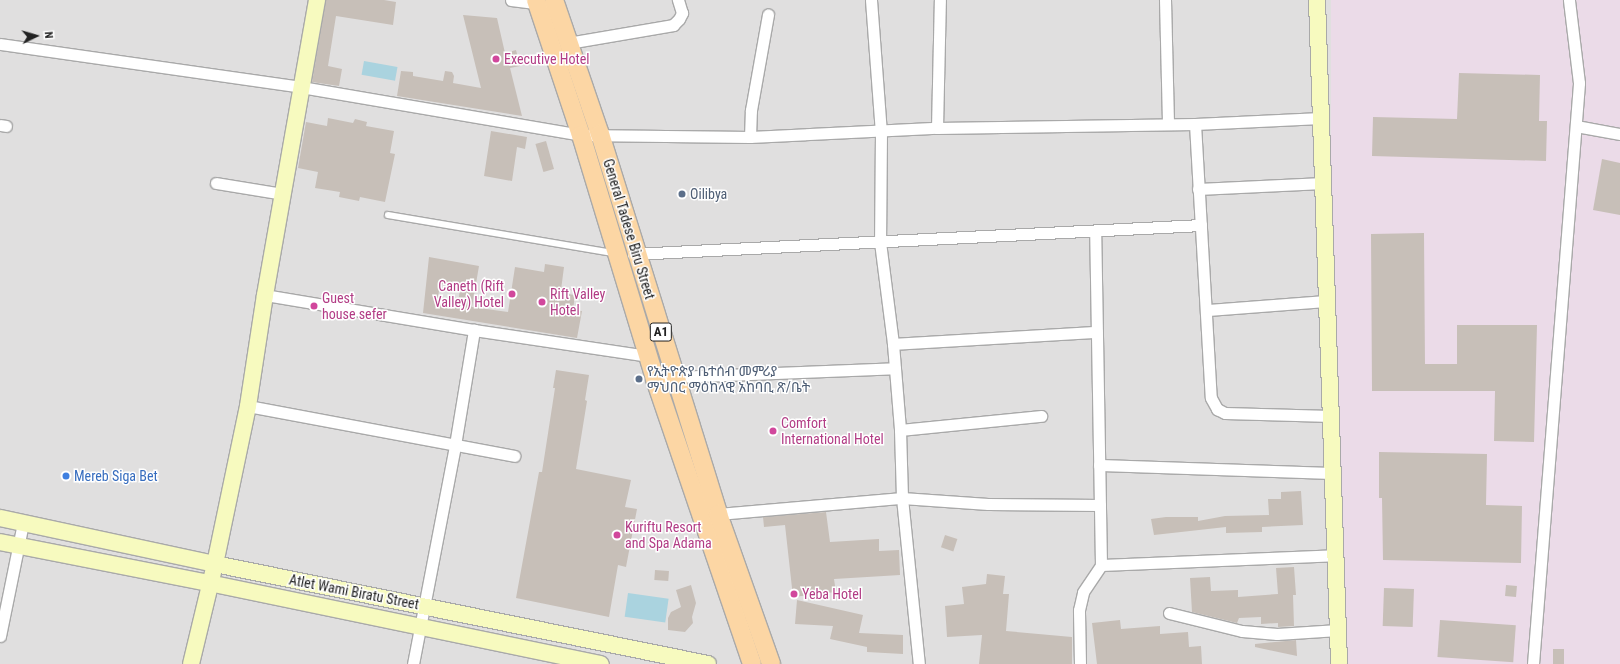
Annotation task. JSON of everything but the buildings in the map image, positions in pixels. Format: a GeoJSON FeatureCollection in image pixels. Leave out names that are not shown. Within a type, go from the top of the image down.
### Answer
{"type":"FeatureCollection","features":[{"type":"Feature","properties":{"kind":"main road","name":"General Tadese Biru Street"},"geometry":{"type":"LineString","coordinates":[[542,1],[568,43],[600,134],[718,514],[771,664]]}},
{"type":"Feature","properties":{"kind":"main road","name":"General Tadese Biru Street"},"geometry":{"type":"LineString","coordinates":[[542,1],[655,379],[752,664]]}},
{"type":"Feature","properties":{"kind":"street"},"geometry":{"type":"LineString","coordinates":[[191,664],[209,583],[215,564],[248,406],[265,295],[317,0]]}},
{"type":"Feature","properties":{"kind":"street"},"geometry":{"type":"LineString","coordinates":[[511,0],[542,1]]}},
{"type":"Feature","properties":{"kind":"street"},"geometry":{"type":"LineString","coordinates":[[568,43],[673,24],[680,19],[682,13],[678,0]]}},
{"type":"Feature","properties":{"kind":"street"},"geometry":{"type":"LineString","coordinates":[[871,0],[881,132],[880,242],[893,344],[900,430],[902,498],[919,664]]}},
{"type":"Feature","properties":{"kind":"street"},"geometry":{"type":"LineString","coordinates":[[937,128],[940,0]]}},
{"type":"Feature","properties":{"kind":"street"},"geometry":{"type":"LineString","coordinates":[[1165,0],[1168,124]]}},
{"type":"Feature","properties":{"kind":"street"},"geometry":{"type":"LineString","coordinates":[[1317,0],[1339,664]]}},
{"type":"Feature","properties":{"kind":"street"},"geometry":{"type":"LineString","coordinates":[[1533,664],[1579,83],[1569,0]]}},
{"type":"Feature","properties":{"kind":"street"},"geometry":{"type":"LineString","coordinates":[[750,137],[751,110],[768,14]]}},
{"type":"Feature","properties":{"kind":"street"},"geometry":{"type":"LineString","coordinates":[[0,44],[301,87],[581,135],[600,134],[750,137],[881,132],[937,128],[1195,124],[1321,118]]}},
{"type":"Feature","properties":{"kind":"street"},"geometry":{"type":"LineString","coordinates":[[1195,124],[1211,398],[1217,409],[1225,413],[1331,416]]}},
{"type":"Feature","properties":{"kind":"street"},"geometry":{"type":"LineString","coordinates":[[1576,126],[1620,134]]}},
{"type":"Feature","properties":{"kind":"street"},"geometry":{"type":"LineString","coordinates":[[216,183],[283,194]]}},
{"type":"Feature","properties":{"kind":"street"},"geometry":{"type":"LineString","coordinates":[[1198,189],[1323,183]]}},
{"type":"Feature","properties":{"kind":"street"},"geometry":{"type":"LineString","coordinates":[[618,254],[1201,225]]}},
{"type":"Feature","properties":{"kind":"street"},"geometry":{"type":"LineString","coordinates":[[1080,664],[1079,610],[1083,592],[1101,565],[1095,231]]}},
{"type":"Feature","properties":{"kind":"street"},"geometry":{"type":"LineString","coordinates":[[265,295],[474,330],[648,356]]}},
{"type":"Feature","properties":{"kind":"street"},"geometry":{"type":"LineString","coordinates":[[1207,310],[1327,301]]}},
{"type":"Feature","properties":{"kind":"street"},"geometry":{"type":"LineString","coordinates":[[413,664],[455,445],[474,330]]}},
{"type":"Feature","properties":{"kind":"street"},"geometry":{"type":"LineString","coordinates":[[893,344],[1097,332]]}},
{"type":"Feature","properties":{"kind":"street"},"geometry":{"type":"LineString","coordinates":[[655,379],[895,368]]}},
{"type":"Feature","properties":{"kind":"street"},"geometry":{"type":"LineString","coordinates":[[248,406],[514,456]]}},
{"type":"Feature","properties":{"kind":"street"},"geometry":{"type":"LineString","coordinates":[[900,430],[1041,416]]}},
{"type":"Feature","properties":{"kind":"street"},"geometry":{"type":"LineString","coordinates":[[1099,465],[1333,472]]}},
{"type":"Feature","properties":{"kind":"street"},"geometry":{"type":"LineString","coordinates":[[718,514],[902,498],[988,504],[1100,505]]}},
{"type":"Feature","properties":{"kind":"street","name":"Atlet Wami Biratu Street"},"geometry":{"type":"LineString","coordinates":[[0,518],[215,564],[708,664]]}},
{"type":"Feature","properties":{"kind":"street"},"geometry":{"type":"LineString","coordinates":[[0,636],[23,523]]}},
{"type":"Feature","properties":{"kind":"street","name":"Atlet Wami Biratu Street"},"geometry":{"type":"LineString","coordinates":[[0,542],[209,583],[601,664]]}},
{"type":"Feature","properties":{"kind":"street"},"geometry":{"type":"LineString","coordinates":[[1101,565],[1335,555]]}},
{"type":"Feature","properties":{"kind":"street"},"geometry":{"type":"LineString","coordinates":[[1169,613],[1242,630],[1276,634],[1338,630]]}},
{"type":"Feature","properties":{"kind":"lane"},"geometry":{"type":"LineString","coordinates":[[388,215],[618,254]]}},
{"type":"Feature","properties":{"kind":"shaded area"},"geometry":{"type":"Polygon","coordinates":[[[0,0],[1620,0],[1620,664],[0,664],[0,0]]]}},
{"type":"Feature","properties":{"kind":"shaded area"},"geometry":{"type":"Polygon","coordinates":[[[1331,0],[1620,0],[1620,664],[1331,664],[1331,0]]]}},
{"type":"Feature","properties":{"kind":"water"},"geometry":{"type":"Polygon","coordinates":[[[364,61],[397,67],[395,81],[362,75],[364,61]]]}},
{"type":"Feature","properties":{"kind":"water"},"geometry":{"type":"Polygon","coordinates":[[[628,593],[669,599],[665,622],[625,617],[628,593]]]}},
{"type":"Feature","properties":{"kind":"place","name":"Executive Hotel"},"geometry":{"type":"Point","coordinates":[496,59]}},
{"type":"Feature","properties":{"kind":"place","name":"Oilibya"},"geometry":{"type":"Point","coordinates":[682,194]}},
{"type":"Feature","properties":{"kind":"place","name":"Caneth (Rift Valley) Hotel"},"geometry":{"type":"Point","coordinates":[512,294]}},
{"type":"Feature","properties":{"kind":"place","name":"Rift Valley Hotel"},"geometry":{"type":"Point","coordinates":[542,302]}},
{"type":"Feature","properties":{"kind":"place","name":"Guest house sefer"},"geometry":{"type":"Point","coordinates":[314,306]}},
{"type":"Feature","properties":{"kind":"place","name":"የኢትዮጵያ ቤተሰብ መምሪያ ማህበር ማዕከላዊ አከባቢ ጽ/ቤት"},"geometry":{"type":"Point","coordinates":[639,379]}},
{"type":"Feature","properties":{"kind":"place","name":"Comfort International Hotel"},"geometry":{"type":"Point","coordinates":[773,431]}},
{"type":"Feature","properties":{"kind":"place","name":"Mereb Siga Bet"},"geometry":{"type":"Point","coordinates":[66,476]}},
{"type":"Feature","properties":{"kind":"place","name":"Kuriftu Resort and Spa Adama"},"geometry":{"type":"Point","coordinates":[617,535]}},
{"type":"Feature","properties":{"kind":"place","name":"Yeba Hotel"},"geometry":{"type":"Point","coordinates":[794,594]}}]}
